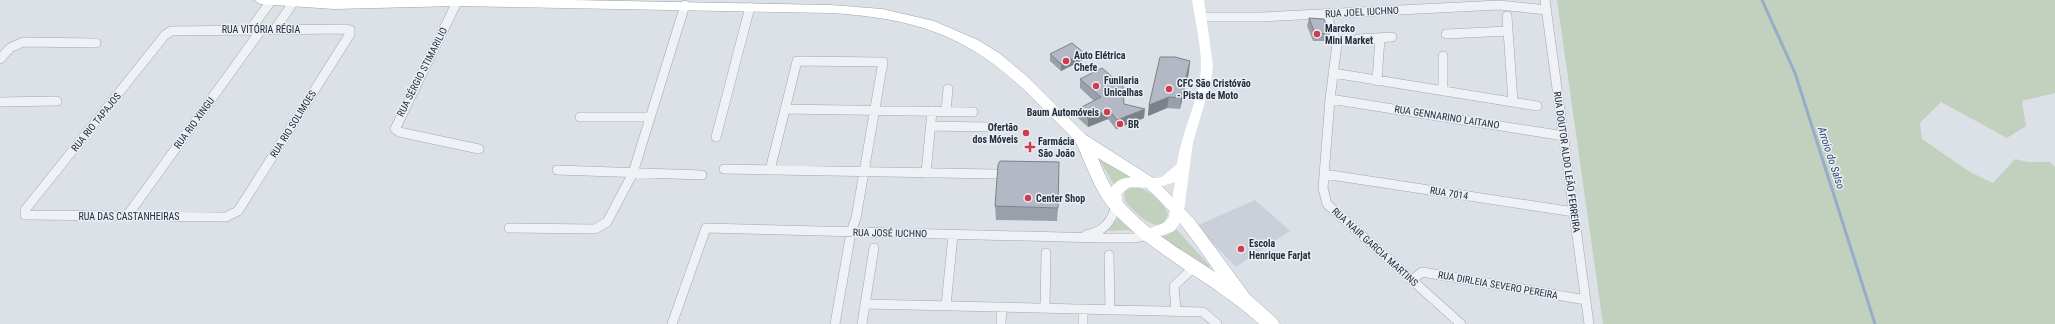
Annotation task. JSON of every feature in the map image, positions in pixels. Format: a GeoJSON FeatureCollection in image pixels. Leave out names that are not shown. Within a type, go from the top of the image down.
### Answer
{"type":"FeatureCollection","features":[{"type":"Feature","properties":{"kind":"main road"},"geometry":{"type":"LineString","coordinates":[[266,0],[293,3],[356,2],[406,5],[457,2],[630,2],[684,5],[707,3],[750,7],[859,10],[888,13],[931,23],[951,31],[989,52],[1015,73],[1082,140],[1149,182],[1177,210],[1244,300]]}},
{"type":"Feature","properties":{"kind":"main road"},"geometry":{"type":"LineString","coordinates":[[439,0],[457,2]]}},
{"type":"Feature","properties":{"kind":"main road"},"geometry":{"type":"LineString","coordinates":[[1148,235],[1169,227],[1174,222],[1187,142],[1205,82],[1207,66],[1202,17],[1198,0]]}},
{"type":"Feature","properties":{"kind":"main road"},"geometry":{"type":"LineString","coordinates":[[1082,140],[1104,188],[1116,205],[1148,235],[1244,300],[1271,324]]}},
{"type":"Feature","properties":{"kind":"main road"},"geometry":{"type":"LineString","coordinates":[[1116,205],[1114,194],[1122,184],[1135,180],[1149,182],[1165,181],[1183,166]]}},
{"type":"Feature","properties":{"kind":"street"},"geometry":{"type":"LineString","coordinates":[[250,30],[266,0]]}},
{"type":"Feature","properties":{"kind":"street","name":"RUA DOUTOR ALDO LEÃO FERREIRA"},"geometry":{"type":"LineString","coordinates":[[1545,0],[1589,324]]}},
{"type":"Feature","properties":{"kind":"street","name":"RUA SÉRGIO STIMARILIO"},"geometry":{"type":"LineString","coordinates":[[457,2],[395,129],[399,132],[479,149]]}},
{"type":"Feature","properties":{"kind":"street"},"geometry":{"type":"LineString","coordinates":[[274,30],[293,3]]}},
{"type":"Feature","properties":{"kind":"street"},"geometry":{"type":"LineString","coordinates":[[509,228],[595,229],[607,222],[633,173],[684,5]]}},
{"type":"Feature","properties":{"kind":"street","name":"RUA JOEL IUCHNO"},"geometry":{"type":"LineString","coordinates":[[1202,17],[1262,17],[1498,5],[1547,10]]}},
{"type":"Feature","properties":{"kind":"street"},"geometry":{"type":"LineString","coordinates":[[716,137],[750,7]]}},
{"type":"Feature","properties":{"kind":"street","name":"RUA NAIR GARCIA MARTINS"},"geometry":{"type":"LineString","coordinates":[[1326,14],[1337,44],[1330,99],[1323,188],[1327,204],[1461,324]]}},
{"type":"Feature","properties":{"kind":"street"},"geometry":{"type":"LineString","coordinates":[[1507,16],[1512,102]]}},
{"type":"Feature","properties":{"kind":"street","name":"RUA RIO XINGU"},"geometry":{"type":"LineString","coordinates":[[127,216],[261,30]]}},
{"type":"Feature","properties":{"kind":"street","name":"RUA VITÓRIA RÉGIA"},"geometry":{"type":"LineString","coordinates":[[171,31],[350,30]]}},
{"type":"Feature","properties":{"kind":"street","name":"RUA RIO SOLIMOES"},"geometry":{"type":"LineString","coordinates":[[233,215],[242,204],[350,34],[350,30]]}},
{"type":"Feature","properties":{"kind":"street","name":"RUA RIO TAPAJOS"},"geometry":{"type":"LineString","coordinates":[[25,215],[25,210],[165,35],[171,31]]}},
{"type":"Feature","properties":{"kind":"street"},"geometry":{"type":"LineString","coordinates":[[1446,34],[1508,31]]}},
{"type":"Feature","properties":{"kind":"street"},"geometry":{"type":"LineString","coordinates":[[1358,39],[1392,37]]}},
{"type":"Feature","properties":{"kind":"street"},"geometry":{"type":"LineString","coordinates":[[1378,80],[1380,38]]}},
{"type":"Feature","properties":{"kind":"street"},"geometry":{"type":"LineString","coordinates":[[0,59],[16,44],[23,42],[96,43]]}},
{"type":"Feature","properties":{"kind":"street"},"geometry":{"type":"LineString","coordinates":[[1443,56],[1443,91]]}},
{"type":"Feature","properties":{"kind":"street"},"geometry":{"type":"LineString","coordinates":[[770,170],[797,61],[883,62],[856,218],[851,232],[835,324]]}},
{"type":"Feature","properties":{"kind":"street"},"geometry":{"type":"LineString","coordinates":[[1333,73],[1537,106]]}},
{"type":"Feature","properties":{"kind":"street"},"geometry":{"type":"LineString","coordinates":[[946,111],[948,89]]}},
{"type":"Feature","properties":{"kind":"street","name":"RUA GENNARINO LAITANO"},"geometry":{"type":"LineString","coordinates":[[1330,99],[1564,136]]}},
{"type":"Feature","properties":{"kind":"street"},"geometry":{"type":"LineString","coordinates":[[0,102],[57,101]]}},
{"type":"Feature","properties":{"kind":"street"},"geometry":{"type":"LineString","coordinates":[[785,109],[973,112]]}},
{"type":"Feature","properties":{"kind":"street"},"geometry":{"type":"LineString","coordinates":[[926,173],[932,111]]}},
{"type":"Feature","properties":{"kind":"street"},"geometry":{"type":"LineString","coordinates":[[580,117],[650,117]]}},
{"type":"Feature","properties":{"kind":"street"},"geometry":{"type":"LineString","coordinates":[[931,126],[986,127]]}},
{"type":"Feature","properties":{"kind":"street"},"geometry":{"type":"LineString","coordinates":[[557,170],[702,175]]}},
{"type":"Feature","properties":{"kind":"street"},"geometry":{"type":"LineString","coordinates":[[724,170],[995,174]]}},
{"type":"Feature","properties":{"kind":"street","name":"RUA 7014"},"geometry":{"type":"LineString","coordinates":[[1324,174],[1574,212]]}},
{"type":"Feature","properties":{"kind":"street","name":"RUA JOSÉ IUCHNO"},"geometry":{"type":"LineString","coordinates":[[1074,237],[1091,234],[1110,224],[1114,216],[1116,205]]}},
{"type":"Feature","properties":{"kind":"street","name":"RUA DAS CASTANHEIRAS"},"geometry":{"type":"LineString","coordinates":[[25,215],[226,217],[233,215]]}},
{"type":"Feature","properties":{"kind":"street","name":"RUA JOSÉ IUCHNO"},"geometry":{"type":"LineString","coordinates":[[672,324],[706,228],[1125,238],[1148,235]]}},
{"type":"Feature","properties":{"kind":"street"},"geometry":{"type":"LineString","coordinates":[[946,306],[953,235]]}},
{"type":"Feature","properties":{"kind":"street"},"geometry":{"type":"LineString","coordinates":[[862,324],[874,248]]}},
{"type":"Feature","properties":{"kind":"street"},"geometry":{"type":"LineString","coordinates":[[1045,308],[1046,253]]}},
{"type":"Feature","properties":{"kind":"street"},"geometry":{"type":"LineString","coordinates":[[1109,255],[1110,310]]}},
{"type":"Feature","properties":{"kind":"street"},"geometry":{"type":"LineString","coordinates":[[1176,311],[1174,286],[1195,266]]}},
{"type":"Feature","properties":{"kind":"street","name":"RUA DIRLEIA SEVERO PEREIRA"},"geometry":{"type":"LineString","coordinates":[[1412,280],[1422,272],[1586,300]]}},
{"type":"Feature","properties":{"kind":"street"},"geometry":{"type":"LineString","coordinates":[[865,304],[1203,312],[1217,324]]}},
{"type":"Feature","properties":{"kind":"street"},"geometry":{"type":"LineString","coordinates":[[1001,324],[1002,307]]}},
{"type":"Feature","properties":{"kind":"street"},"geometry":{"type":"LineString","coordinates":[[1083,309],[1083,324]]}},
{"type":"Feature","properties":{"kind":"shaded area","name":"Escola Henrique Farjat"},"geometry":{"type":"Polygon","coordinates":[[[1255,200],[1290,231],[1236,267],[1196,226],[1255,200]]]}},
{"type":"Feature","properties":{"kind":"green space"},"geometry":{"type":"Polygon","coordinates":[[[1557,0],[2055,0],[2055,93],[2022,101],[2026,126],[2007,138],[1941,102],[1920,123],[1922,139],[1970,172],[1993,183],[2015,159],[2028,162],[2050,162],[2055,167],[2055,324],[1603,324],[1557,0]]]}},
{"type":"Feature","properties":{"kind":"green space"},"geometry":{"type":"Polygon","coordinates":[[[1099,155],[1131,177],[1114,185],[1097,156],[1099,155]]]}},
{"type":"Feature","properties":{"kind":"green space"},"geometry":{"type":"Polygon","coordinates":[[[1138,187],[1152,195],[1167,211],[1168,215],[1164,222],[1159,225],[1146,221],[1125,201],[1124,192],[1130,188],[1138,187]]]}},
{"type":"Feature","properties":{"kind":"green space"},"geometry":{"type":"Polygon","coordinates":[[[1119,217],[1134,232],[1126,230],[1107,231],[1119,217]]]}},
{"type":"Feature","properties":{"kind":"green space"},"geometry":{"type":"Polygon","coordinates":[[[1176,229],[1210,266],[1206,270],[1161,237],[1176,229]]]}},
{"type":"Feature","properties":{"kind":"building"},"geometry":{"type":"Polygon","coordinates":[[[1309,18],[1324,19],[1330,33],[1315,34],[1309,18]]]}},
{"type":"Feature","properties":{"kind":"building"},"geometry":{"type":"Polygon","coordinates":[[[1072,43],[1084,53],[1061,64],[1050,54],[1072,43]]]}},
{"type":"Feature","properties":{"kind":"building","name":"CFC São Cristóvão - Pista de Moto"},"geometry":{"type":"Polygon","coordinates":[[[1160,57],[1175,57],[1190,61],[1181,98],[1169,97],[1149,105],[1160,57]]]}},
{"type":"Feature","properties":{"kind":"building"},"geometry":{"type":"Polygon","coordinates":[[[1102,68],[1123,86],[1124,104],[1145,109],[1117,120],[1109,110],[1088,118],[1078,109],[1101,97],[1080,79],[1102,68]]]}},
{"type":"Feature","properties":{"kind":"building","name":"Center Shop"},"geometry":{"type":"Polygon","coordinates":[[[1000,161],[1059,162],[1058,208],[995,206],[998,165],[1000,161]]]}},
{"type":"Feature","properties":{"kind":"waterway","name":"Arroio do Salso"},"geometry":{"type":"LineString","coordinates":[[1762,0],[1795,73],[1875,324]]}},
{"type":"Feature","properties":{"kind":"place","name":"Marcko Mini Market"},"geometry":{"type":"Point","coordinates":[1317,34]}},
{"type":"Feature","properties":{"kind":"place","name":"Auto Elétrica Chefe"},"geometry":{"type":"Point","coordinates":[1066,61]}},
{"type":"Feature","properties":{"kind":"place","name":"Funilaria Unicalhas"},"geometry":{"type":"Point","coordinates":[1096,86]}},
{"type":"Feature","properties":{"kind":"place","name":"CFC São Cristóvão - Pista de Moto"},"geometry":{"type":"Point","coordinates":[1169,89]}},
{"type":"Feature","properties":{"kind":"place","name":"Baum Automóveis"},"geometry":{"type":"Point","coordinates":[1107,112]}},
{"type":"Feature","properties":{"kind":"place","name":"BR"},"geometry":{"type":"Point","coordinates":[1120,124]}},
{"type":"Feature","properties":{"kind":"place","name":"Ofertão dos Móveis"},"geometry":{"type":"Point","coordinates":[1026,133]}},
{"type":"Feature","properties":{"kind":"place","name":"Farmácia São João"},"geometry":{"type":"Point","coordinates":[1030,147]}},
{"type":"Feature","properties":{"kind":"place","name":"Center Shop"},"geometry":{"type":"Point","coordinates":[1028,198]}},
{"type":"Feature","properties":{"kind":"place","name":"Escola Henrique Farjat"},"geometry":{"type":"Point","coordinates":[1241,249]}}]}
